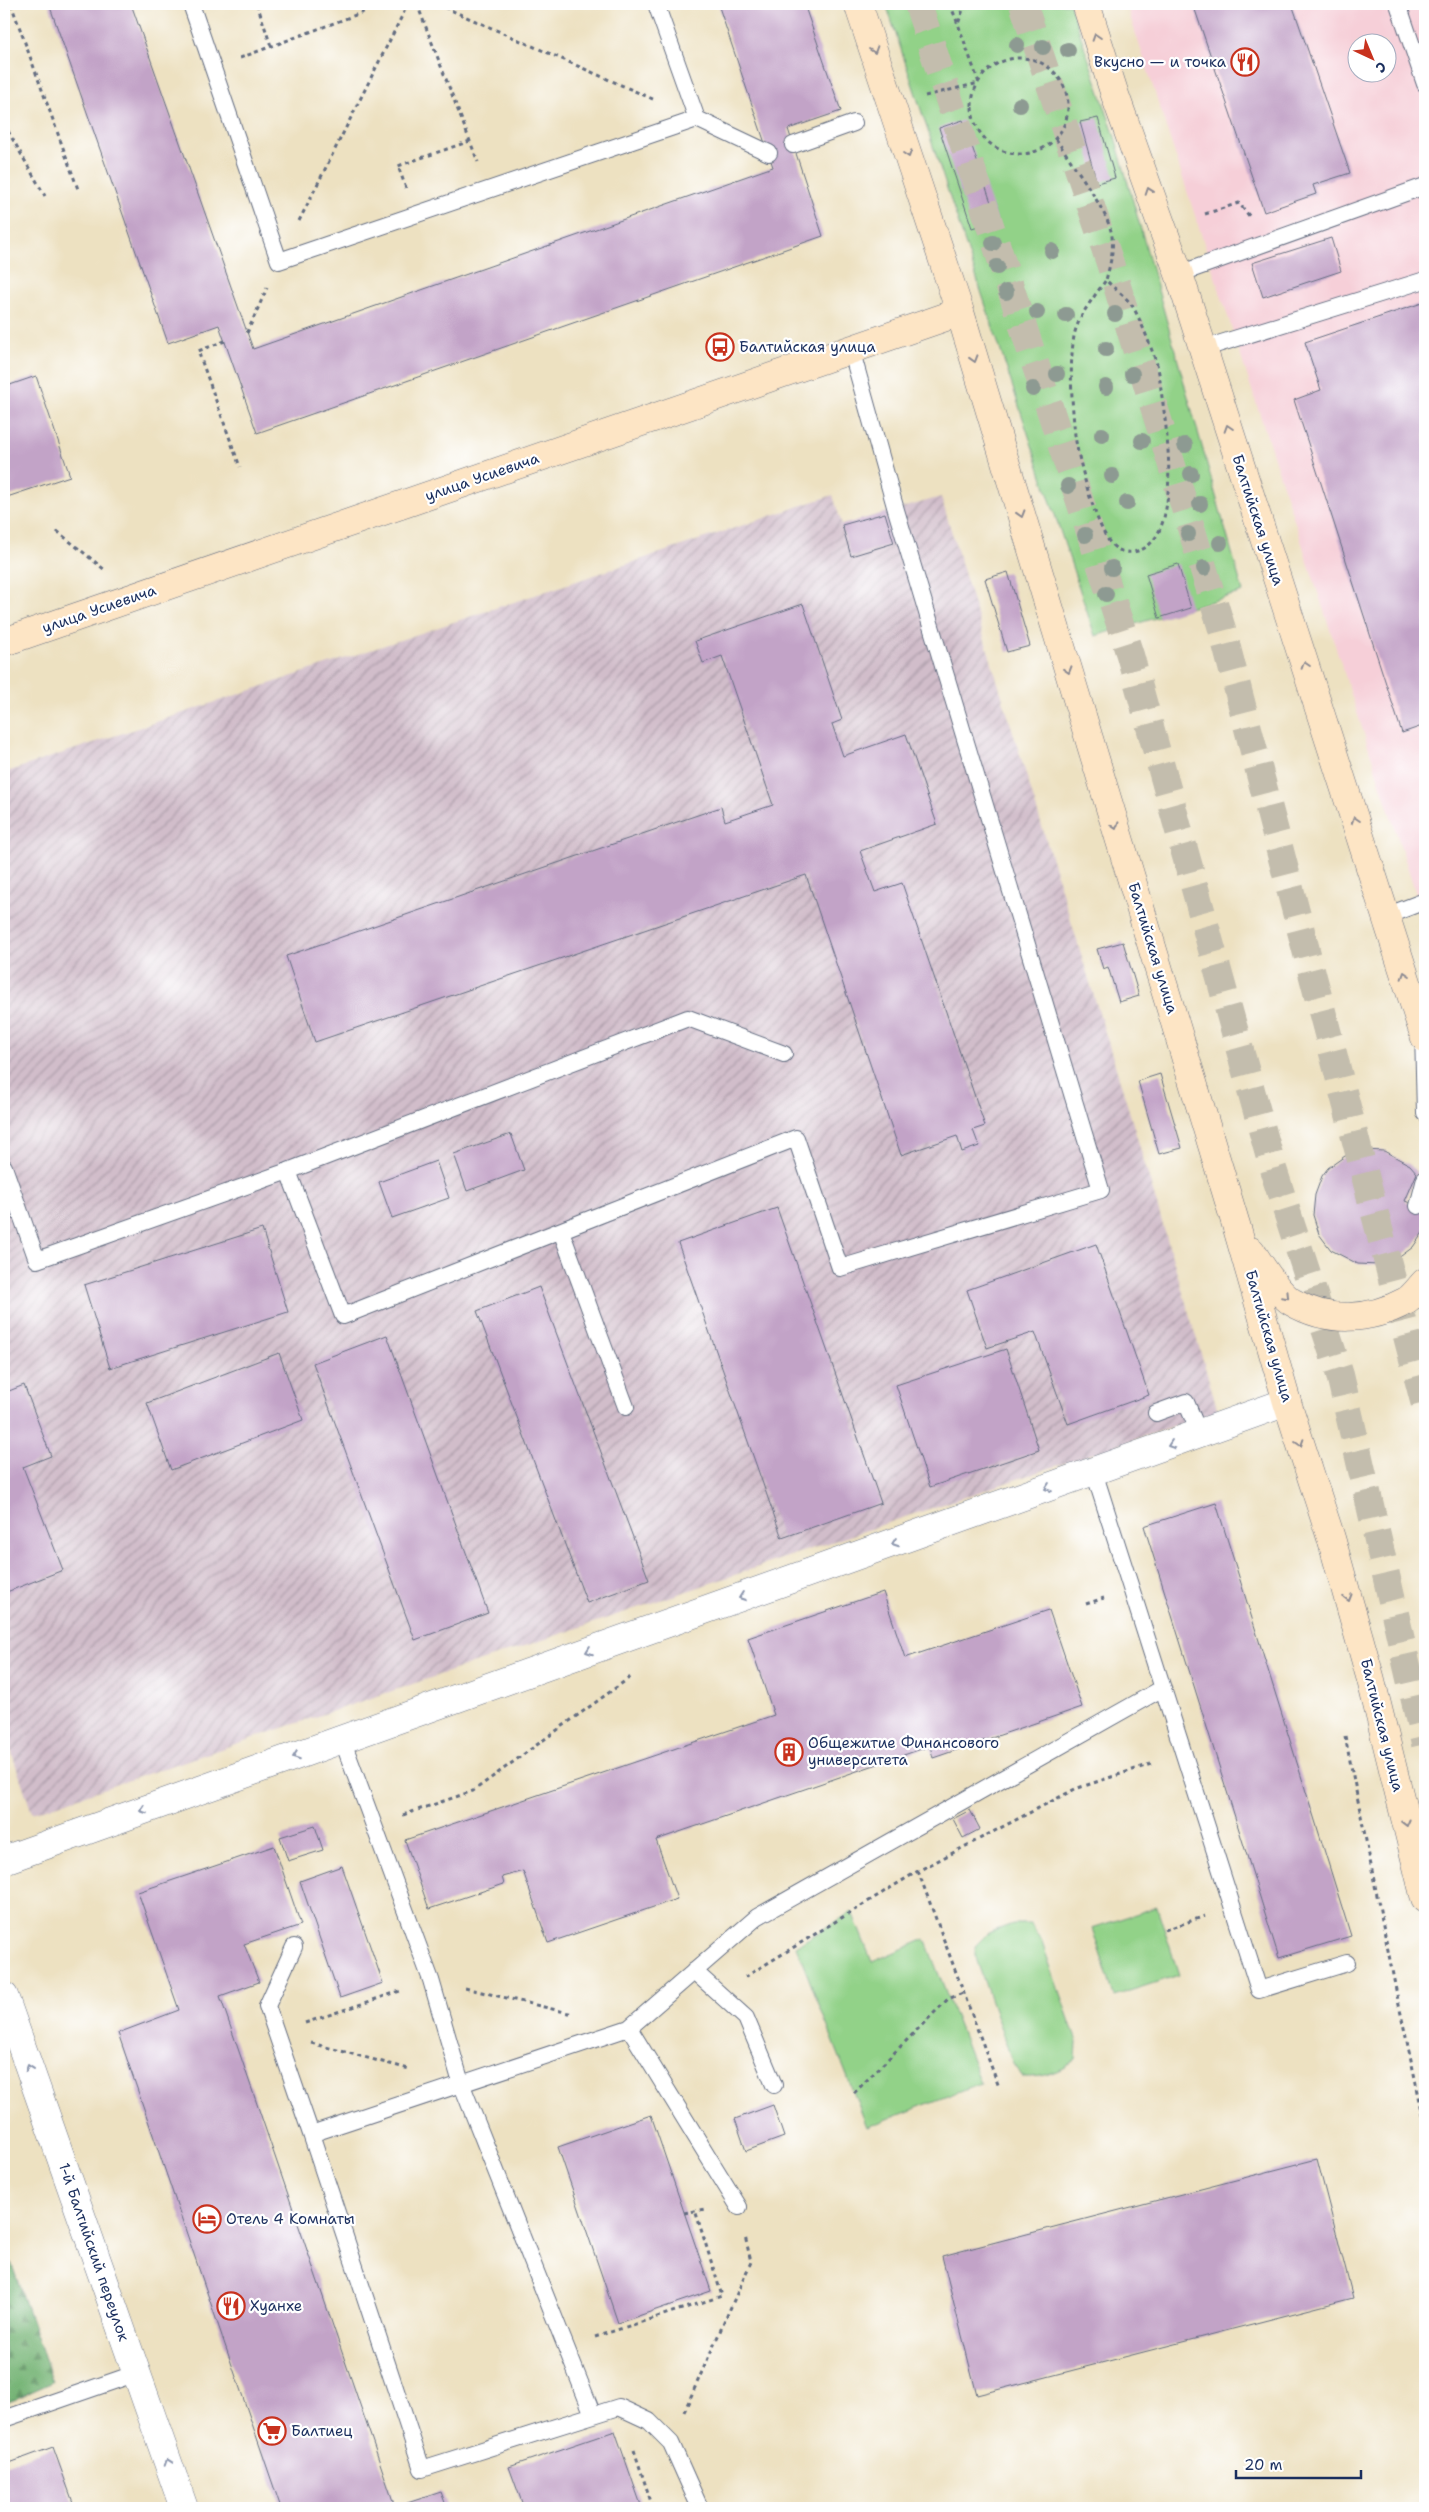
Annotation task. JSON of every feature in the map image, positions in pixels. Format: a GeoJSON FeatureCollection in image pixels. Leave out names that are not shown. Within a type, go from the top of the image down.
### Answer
{"type":"FeatureCollection","features":[{"type":"Feature","properties":{"kind":"street","name":"Балтийская улица"},"geometry":{"type":"LineString","coordinates":[[858,4],[960,312],[1288,1402],[1331,1538],[1369,1671],[1425,1899]]}},
{"type":"Feature","properties":{"kind":"street","name":"Балтийская улица"},"geometry":{"type":"LineString","coordinates":[[1086,4],[1115,95],[1179,274],[1424,1035]]}},
{"type":"Feature","properties":{"kind":"street","name":"улица Усиевича"},"geometry":{"type":"LineString","coordinates":[[4,642],[960,312]]}},
{"type":"Feature","properties":{"kind":"street"},"geometry":{"type":"LineString","coordinates":[[1237,1228],[1266,1273],[1290,1301],[1324,1315],[1363,1317],[1407,1300],[1425,1282]]}},
{"type":"Feature","properties":{"kind":"street"},"geometry":{"type":"LineString","coordinates":[[4,1860],[1200,1435],[1288,1402]]}},
{"type":"Feature","properties":{"kind":"street","name":"1-й Балтийский переулок"},"geometry":{"type":"LineString","coordinates":[[4,1996],[184,2508]]}},
{"type":"Feature","properties":{"kind":"lane"},"geometry":{"type":"LineString","coordinates":[[191,4],[279,262],[696,119],[769,153]]}},
{"type":"Feature","properties":{"kind":"lane"},"geometry":{"type":"LineString","coordinates":[[656,4],[696,119]]}},
{"type":"Feature","properties":{"kind":"lane"},"geometry":{"type":"LineString","coordinates":[[1398,4],[1425,84]]}},
{"type":"Feature","properties":{"kind":"lane"},"geometry":{"type":"LineString","coordinates":[[793,144],[854,122]]}},
{"type":"Feature","properties":{"kind":"lane"},"geometry":{"type":"LineString","coordinates":[[1179,274],[1425,186]]}},
{"type":"Feature","properties":{"kind":"lane"},"geometry":{"type":"LineString","coordinates":[[1202,349],[1425,280]]}},
{"type":"Feature","properties":{"kind":"lane"},"geometry":{"type":"LineString","coordinates":[[288,1171],[343,1316],[796,1138],[840,1268],[1101,1190],[896,510],[851,350]]}},
{"type":"Feature","properties":{"kind":"lane"},"geometry":{"type":"LineString","coordinates":[[1386,916],[1425,901]]}},
{"type":"Feature","properties":{"kind":"lane"},"geometry":{"type":"LineString","coordinates":[[4,1167],[37,1260],[288,1171],[688,1018],[784,1054]]}},
{"type":"Feature","properties":{"kind":"lane"},"geometry":{"type":"LineString","coordinates":[[1424,1035],[1425,1114]]}},
{"type":"Feature","properties":{"kind":"lane"},"geometry":{"type":"LineString","coordinates":[[1418,1206],[1425,1179]]}},
{"type":"Feature","properties":{"kind":"lane"},"geometry":{"type":"LineString","coordinates":[[561,1230],[626,1407]]}},
{"type":"Feature","properties":{"kind":"lane"},"geometry":{"type":"LineString","coordinates":[[1156,1414],[1186,1402],[1200,1435]]}},
{"type":"Feature","properties":{"kind":"lane"},"geometry":{"type":"LineString","coordinates":[[1094,1472],[1259,1990],[1347,1963]]}},
{"type":"Feature","properties":{"kind":"lane"},"geometry":{"type":"LineString","coordinates":[[311,2134],[630,2028],[757,1917],[1163,1688]]}},
{"type":"Feature","properties":{"kind":"lane"},"geometry":{"type":"LineString","coordinates":[[342,1739],[430,1980],[461,2083],[593,2415]]}},
{"type":"Feature","properties":{"kind":"lane"},"geometry":{"type":"LineString","coordinates":[[294,1947],[267,2006],[422,2469],[619,2408],[649,2421],[670,2443],[700,2508]]}},
{"type":"Feature","properties":{"kind":"lane"},"geometry":{"type":"LineString","coordinates":[[694,1972],[746,2018],[774,2085]]}},
{"type":"Feature","properties":{"kind":"lane"},"geometry":{"type":"LineString","coordinates":[[630,2028],[739,2206]]}},
{"type":"Feature","properties":{"kind":"lane"},"geometry":{"type":"LineString","coordinates":[[4,2419],[137,2373]]}},
{"type":"Feature","properties":{"kind":"path"},"geometry":{"type":"LineString","coordinates":[[11,4],[79,192]]}},
{"type":"Feature","properties":{"kind":"path"},"geometry":{"type":"LineString","coordinates":[[256,4],[272,46]]}},
{"type":"Feature","properties":{"kind":"path"},"geometry":{"type":"LineString","coordinates":[[213,68],[384,4]]}},
{"type":"Feature","properties":{"kind":"path"},"geometry":{"type":"LineString","coordinates":[[247,333],[279,262],[408,4]]}},
{"type":"Feature","properties":{"kind":"path"},"geometry":{"type":"LineString","coordinates":[[417,4],[488,190]]}},
{"type":"Feature","properties":{"kind":"path"},"geometry":{"type":"LineString","coordinates":[[437,4],[696,119]]}},
{"type":"Feature","properties":{"kind":"path"},"geometry":{"type":"LineString","coordinates":[[950,4],[979,83]]}},
{"type":"Feature","properties":{"kind":"path"},"geometry":{"type":"LineString","coordinates":[[958,24],[965,4]]}},
{"type":"Feature","properties":{"kind":"path"},"geometry":{"type":"LineString","coordinates":[[1018,59],[1034,60],[1049,68],[1060,79],[1066,94],[1068,110],[1064,125],[1056,139],[1043,148],[1029,154],[1013,154],[998,149],[986,140],[977,128],[972,113],[973,98],[979,83],[989,70],[1002,62],[1018,59]]}},
{"type":"Feature","properties":{"kind":"path"},"geometry":{"type":"LineString","coordinates":[[917,98],[979,83]]}},
{"type":"Feature","properties":{"kind":"path"},"geometry":{"type":"LineString","coordinates":[[4,124],[45,196]]}},
{"type":"Feature","properties":{"kind":"path"},"geometry":{"type":"LineString","coordinates":[[1056,139],[1096,202],[1112,232],[1112,257],[1106,280],[1085,311],[1074,335],[1072,391],[1075,437],[1085,480],[1102,531],[1113,546],[1122,552],[1135,552],[1148,544],[1163,523],[1169,490],[1167,428],[1156,362],[1132,306],[1106,280]]}},
{"type":"Feature","properties":{"kind":"path"},"geometry":{"type":"LineString","coordinates":[[416,215],[398,166],[470,141]]}},
{"type":"Feature","properties":{"kind":"path"},"geometry":{"type":"LineString","coordinates":[[225,342],[198,351],[240,467]]}},
{"type":"Feature","properties":{"kind":"path"},"geometry":{"type":"LineString","coordinates":[[57,531],[136,596]]}},
{"type":"Feature","properties":{"kind":"path"},"geometry":{"type":"LineString","coordinates":[[374,1825],[473,1791],[634,1674]]}},
{"type":"Feature","properties":{"kind":"path"},"geometry":{"type":"LineString","coordinates":[[1343,1727],[1425,2124]]}},
{"type":"Feature","properties":{"kind":"path"},"geometry":{"type":"LineString","coordinates":[[718,1993],[918,1871],[1075,1789],[1183,1754]]}},
{"type":"Feature","properties":{"kind":"path"},"geometry":{"type":"LineString","coordinates":[[918,1871],[999,2087]]}},
{"type":"Feature","properties":{"kind":"path"},"geometry":{"type":"LineString","coordinates":[[1165,1930],[1232,1907]]}},
{"type":"Feature","properties":{"kind":"path"},"geometry":{"type":"LineString","coordinates":[[854,2092],[948,1999],[963,1993]]}},
{"type":"Feature","properties":{"kind":"path"},"geometry":{"type":"LineString","coordinates":[[276,2034],[461,2083]]}},
{"type":"Feature","properties":{"kind":"path"},"geometry":{"type":"LineString","coordinates":[[566,2346],[722,2296],[695,2210]]}},
{"type":"Feature","properties":{"kind":"path"},"geometry":{"type":"LineString","coordinates":[[670,2443],[751,2262]]}},
{"type":"Feature","properties":{"kind":"path"},"geometry":{"type":"LineString","coordinates":[[619,2408],[653,2508]]}},
{"type":"Feature","properties":{"kind":"shaded area"},"geometry":{"type":"Polygon","coordinates":[[[1126,4],[1425,4],[1425,921],[1126,4]]]}},
{"type":"Feature","properties":{"kind":"shaded area"},"geometry":{"type":"Polygon","coordinates":[[[833,495],[842,525],[941,497],[1128,1107],[1218,1411],[32,1813],[4,1730],[4,773],[833,495]]]}},
{"type":"Feature","properties":{"kind":"green space"},"geometry":{"type":"Polygon","coordinates":[[[886,4],[1070,4],[1115,137],[1243,592],[1095,636],[886,4]]]}},
{"type":"Feature","properties":{"kind":"green space"},"geometry":{"type":"Polygon","coordinates":[[[1157,1907],[1179,1975],[1114,1996],[1092,1928],[1157,1907]]]}},
{"type":"Feature","properties":{"kind":"green space"},"geometry":{"type":"Polygon","coordinates":[[[852,1912],[872,1962],[925,1939],[981,2083],[867,2127],[796,1946],[852,1912]]]}},
{"type":"Feature","properties":{"kind":"green space"},"geometry":{"type":"Polygon","coordinates":[[[1013,1924],[1030,1924],[1040,1937],[1077,2042],[1076,2059],[1057,2071],[1044,2075],[1022,2077],[1013,2064],[977,1961],[975,1946],[988,1933],[1013,1924]]]}},
{"type":"Feature","properties":{"kind":"green space"},"geometry":{"type":"Polygon","coordinates":[[[4,2242],[53,2382],[4,2404],[4,2242]]]}},
{"type":"Feature","properties":{"kind":"building"},"geometry":{"type":"Polygon","coordinates":[[[49,4],[131,4],[253,349],[773,167],[718,4],[804,4],[841,111],[788,129],[823,236],[257,433],[219,325],[168,343],[49,4]]]}},
{"type":"Feature","properties":{"kind":"building"},"geometry":{"type":"Polygon","coordinates":[[[1193,4],[1292,4],[1350,173],[1313,185],[1316,194],[1264,212],[1193,4]]]}},
{"type":"Feature","properties":{"kind":"building"},"geometry":{"type":"Polygon","coordinates":[[[1098,118],[1115,178],[1097,183],[1080,122],[1098,118]]]}},
{"type":"Feature","properties":{"kind":"building"},"geometry":{"type":"Polygon","coordinates":[[[963,120],[997,220],[972,228],[939,128],[963,120]]]}},
{"type":"Feature","properties":{"kind":"building"},"geometry":{"type":"Polygon","coordinates":[[[1331,238],[1341,271],[1263,297],[1252,263],[1331,238]]]}},
{"type":"Feature","properties":{"kind":"building"},"geometry":{"type":"Polygon","coordinates":[[[1425,302],[1425,725],[1402,733],[1294,400],[1321,390],[1305,342],[1425,302]]]}},
{"type":"Feature","properties":{"kind":"building"},"geometry":{"type":"Polygon","coordinates":[[[36,376],[70,476],[4,498],[4,387],[36,376]]]}},
{"type":"Feature","properties":{"kind":"building"},"geometry":{"type":"Polygon","coordinates":[[[885,513],[894,543],[851,556],[842,525],[885,513]]]}},
{"type":"Feature","properties":{"kind":"building"},"geometry":{"type":"Polygon","coordinates":[[[1178,564],[1191,608],[1159,618],[1146,574],[1178,564]]]}},
{"type":"Feature","properties":{"kind":"building"},"geometry":{"type":"Polygon","coordinates":[[[1008,572],[1030,646],[1007,652],[985,579],[1008,572]]]}},
{"type":"Feature","properties":{"kind":"building"},"geometry":{"type":"Polygon","coordinates":[[[803,604],[842,720],[832,724],[843,756],[906,734],[937,824],[860,851],[875,892],[902,883],[985,1126],[973,1130],[979,1146],[962,1152],[957,1136],[901,1155],[806,875],[315,1042],[286,956],[721,807],[725,821],[773,805],[722,656],[703,663],[695,641],[803,604]]]}},
{"type":"Feature","properties":{"kind":"building"},"geometry":{"type":"Polygon","coordinates":[[[1123,942],[1139,996],[1119,1002],[1108,967],[1103,969],[1097,949],[1123,942]]]}},
{"type":"Feature","properties":{"kind":"building"},"geometry":{"type":"Polygon","coordinates":[[[1160,1074],[1182,1148],[1159,1154],[1138,1081],[1160,1074]]]}},
{"type":"Feature","properties":{"kind":"building"},"geometry":{"type":"Polygon","coordinates":[[[511,1134],[524,1170],[467,1191],[454,1154],[511,1134]]]}},
{"type":"Feature","properties":{"kind":"building"},"geometry":{"type":"Polygon","coordinates":[[[1364,1150],[1384,1151],[1410,1165],[1417,1173],[1405,1201],[1425,1209],[1424,1231],[1413,1247],[1397,1259],[1378,1265],[1358,1264],[1331,1250],[1319,1234],[1313,1215],[1315,1195],[1322,1176],[1328,1168],[1345,1156],[1364,1150]]]}},
{"type":"Feature","properties":{"kind":"building"},"geometry":{"type":"Polygon","coordinates":[[[436,1161],[449,1198],[392,1218],[379,1182],[436,1161]]]}},
{"type":"Feature","properties":{"kind":"building"},"geometry":{"type":"Polygon","coordinates":[[[777,1208],[881,1503],[782,1538],[678,1243],[777,1208]]]}},
{"type":"Feature","properties":{"kind":"building"},"geometry":{"type":"Polygon","coordinates":[[[262,1229],[288,1312],[110,1368],[84,1285],[262,1229]]]}},
{"type":"Feature","properties":{"kind":"building"},"geometry":{"type":"Polygon","coordinates":[[[1096,1244],[1149,1395],[1068,1424],[1035,1332],[987,1348],[967,1290],[1096,1244]]]}},
{"type":"Feature","properties":{"kind":"building"},"geometry":{"type":"Polygon","coordinates":[[[539,1287],[649,1580],[587,1603],[477,1311],[539,1287]]]}},
{"type":"Feature","properties":{"kind":"building"},"geometry":{"type":"Polygon","coordinates":[[[387,1335],[488,1613],[415,1640],[313,1363],[387,1335]]]}},
{"type":"Feature","properties":{"kind":"building"},"geometry":{"type":"Polygon","coordinates":[[[1006,1349],[1039,1450],[930,1487],[896,1385],[1006,1349]]]}},
{"type":"Feature","properties":{"kind":"building"},"geometry":{"type":"Polygon","coordinates":[[[279,1353],[303,1420],[171,1470],[147,1403],[279,1353]]]}},
{"type":"Feature","properties":{"kind":"building"},"geometry":{"type":"Polygon","coordinates":[[[24,1385],[51,1456],[23,1467],[63,1570],[4,1593],[4,1393],[24,1385]]]}},
{"type":"Feature","properties":{"kind":"building"},"geometry":{"type":"Polygon","coordinates":[[[1216,1503],[1351,1936],[1279,1958],[1144,1526],[1216,1503]]]}},
{"type":"Feature","properties":{"kind":"building","name":"Общежитие Финансового университета"},"geometry":{"type":"Polygon","coordinates":[[[883,1592],[905,1658],[1049,1610],[1082,1707],[933,1758],[930,1746],[656,1840],[677,1899],[548,1943],[523,1871],[502,1877],[504,1884],[429,1909],[405,1840],[774,1715],[748,1638],[883,1592]]]}},
{"type":"Feature","properties":{"kind":"building"},"geometry":{"type":"Polygon","coordinates":[[[970,1810],[980,1829],[963,1838],[953,1819],[970,1810]]]}},
{"type":"Feature","properties":{"kind":"building"},"geometry":{"type":"Polygon","coordinates":[[[315,1826],[323,1850],[288,1861],[280,1837],[315,1826]]]}},
{"type":"Feature","properties":{"kind":"building"},"geometry":{"type":"Polygon","coordinates":[[[274,1846],[301,1925],[244,1944],[259,1982],[220,1996],[395,2507],[441,2492],[447,2508],[281,2508],[118,2033],[179,2010],[138,1892],[274,1846]]]}},
{"type":"Feature","properties":{"kind":"building"},"geometry":{"type":"Polygon","coordinates":[[[342,1866],[383,1983],[340,1998],[300,1881],[342,1866]]]}},
{"type":"Feature","properties":{"kind":"building"},"geometry":{"type":"Polygon","coordinates":[[[773,2105],[784,2137],[746,2151],[735,2119],[773,2105]]]}},
{"type":"Feature","properties":{"kind":"building"},"geometry":{"type":"Polygon","coordinates":[[[651,2115],[711,2291],[618,2323],[558,2147],[651,2115]]]}},
{"type":"Feature","properties":{"kind":"building"},"geometry":{"type":"Polygon","coordinates":[[[1317,2159],[1353,2298],[977,2395],[942,2256],[1317,2159]]]}},
{"type":"Feature","properties":{"kind":"building"},"geometry":{"type":"Polygon","coordinates":[[[615,2431],[642,2508],[524,2508],[509,2467],[615,2431]]]}},
{"type":"Feature","properties":{"kind":"building"},"geometry":{"type":"Polygon","coordinates":[[[53,2447],[75,2508],[4,2508],[4,2465],[53,2447]]]}},
{"type":"Feature","properties":{"kind":"tunnel"},"geometry":{"type":"LineString","coordinates":[[918,4],[1130,655],[1273,1169],[1340,1375],[1425,1744]]}},
{"type":"Feature","properties":{"kind":"tunnel"},"geometry":{"type":"LineString","coordinates":[[1023,4],[1110,263],[1222,629],[1425,1405]]}},
{"type":"Feature","properties":{"kind":"place","name":"Вкусно — и точка"},"geometry":{"type":"Point","coordinates":[1245,62]}},
{"type":"Feature","properties":{"kind":"place","name":"Балтийская улица"},"geometry":{"type":"Point","coordinates":[720,347]}},
{"type":"Feature","properties":{"kind":"place","name":"Общежитие Финансового университета"},"geometry":{"type":"Point","coordinates":[789,1752]}},
{"type":"Feature","properties":{"kind":"place","name":"Отель 4 Комнаты"},"geometry":{"type":"Point","coordinates":[207,2219]}},
{"type":"Feature","properties":{"kind":"place","name":"Хуанхе"},"geometry":{"type":"Point","coordinates":[231,2306]}},
{"type":"Feature","properties":{"kind":"place","name":"Балтиец"},"geometry":{"type":"Point","coordinates":[272,2431]}}]}
